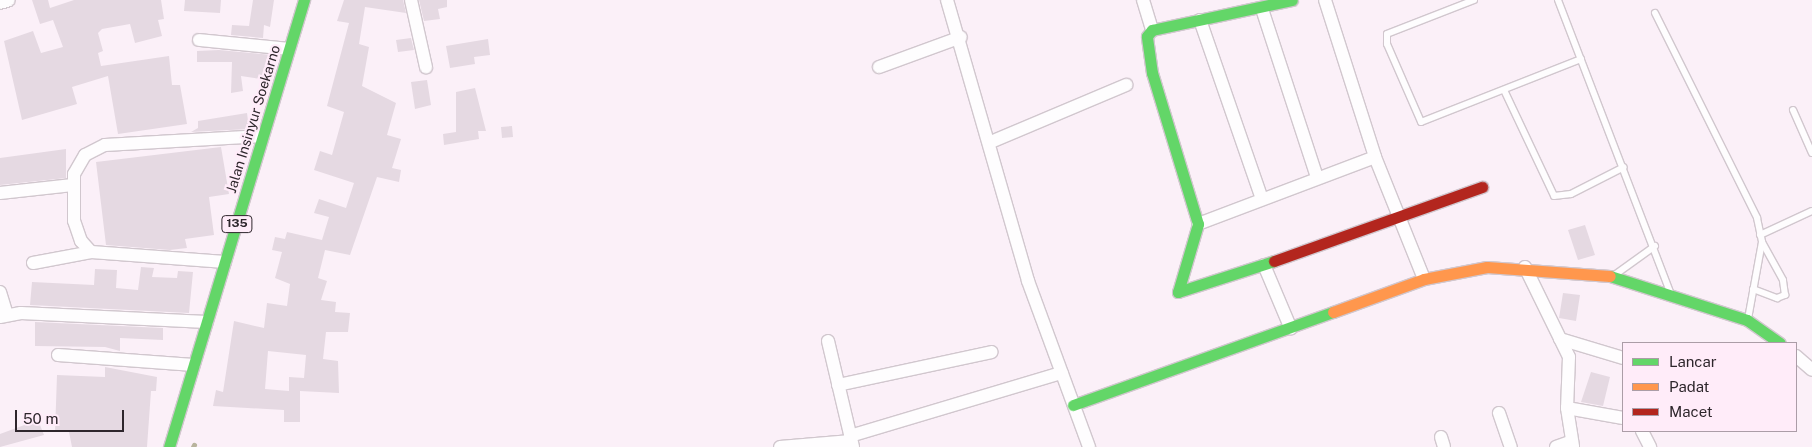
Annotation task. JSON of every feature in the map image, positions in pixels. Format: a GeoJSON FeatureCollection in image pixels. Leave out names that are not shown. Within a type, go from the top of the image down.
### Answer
{"type":"FeatureCollection","features":[{"type":"Feature","properties":{"kind":"street"},"geometry":{"type":"LineString","coordinates":[[0,3],[9,0]]}},
{"type":"Feature","properties":{"kind":"street","name":"Jalan Insinyur Soekarno"},"geometry":{"type":"LineString","coordinates":[[169,447],[304,0]]}},
{"type":"Feature","properties":{"kind":"street"},"geometry":{"type":"LineString","coordinates":[[411,0],[426,67]]}},
{"type":"Feature","properties":{"kind":"street"},"geometry":{"type":"LineString","coordinates":[[948,0],[991,142],[1023,264],[1089,447]]}},
{"type":"Feature","properties":{"kind":"street"},"geometry":{"type":"LineString","coordinates":[[1144,0],[1152,30]]}},
{"type":"Feature","properties":{"kind":"street"},"geometry":{"type":"LineString","coordinates":[[1292,0],[1262,9],[1152,30],[1147,36],[1152,73],[1198,224],[1177,283],[1178,292],[1264,265],[1482,187]]}},
{"type":"Feature","properties":{"kind":"street"},"geometry":{"type":"LineString","coordinates":[[1324,0],[1375,157],[1424,279]]}},
{"type":"Feature","properties":{"kind":"street"},"geometry":{"type":"LineString","coordinates":[[1262,9],[1317,176]]}},
{"type":"Feature","properties":{"kind":"street"},"geometry":{"type":"LineString","coordinates":[[1200,20],[1262,199]]}},
{"type":"Feature","properties":{"kind":"street"},"geometry":{"type":"LineString","coordinates":[[879,67],[960,37]]}},
{"type":"Feature","properties":{"kind":"street"},"geometry":{"type":"LineString","coordinates":[[199,40],[289,49]]}},
{"type":"Feature","properties":{"kind":"street"},"geometry":{"type":"LineString","coordinates":[[991,142],[1126,85]]}},
{"type":"Feature","properties":{"kind":"street"},"geometry":{"type":"LineString","coordinates":[[91,252],[81,241],[74,221],[73,185],[85,155],[105,145],[263,136]]}},
{"type":"Feature","properties":{"kind":"street"},"geometry":{"type":"LineString","coordinates":[[1198,224],[1317,176],[1375,157]]}},
{"type":"Feature","properties":{"kind":"street"},"geometry":{"type":"LineString","coordinates":[[0,193],[73,185]]}},
{"type":"Feature","properties":{"kind":"street"},"geometry":{"type":"LineString","coordinates":[[32,263],[91,252],[225,262]]}},
{"type":"Feature","properties":{"kind":"street"},"geometry":{"type":"LineString","coordinates":[[1264,265],[1291,329]]}},
{"type":"Feature","properties":{"kind":"street"},"geometry":{"type":"LineString","coordinates":[[1073,405],[1291,329],[1424,279],[1487,267],[1525,267],[1613,276],[1747,320],[1779,342]]}},
{"type":"Feature","properties":{"kind":"street"},"geometry":{"type":"LineString","coordinates":[[1525,267],[1570,364],[1567,408],[1571,444],[1556,447]]}},
{"type":"Feature","properties":{"kind":"street"},"geometry":{"type":"LineString","coordinates":[[0,292],[4,316],[207,322]]}},
{"type":"Feature","properties":{"kind":"street"},"geometry":{"type":"LineString","coordinates":[[1560,339],[1622,358]]}},
{"type":"Feature","properties":{"kind":"street"},"geometry":{"type":"LineString","coordinates":[[828,341],[851,441]]}},
{"type":"Feature","properties":{"kind":"street"},"geometry":{"type":"LineString","coordinates":[[838,385],[992,352]]}},
{"type":"Feature","properties":{"kind":"street"},"geometry":{"type":"LineString","coordinates":[[58,355],[194,365]]}},
{"type":"Feature","properties":{"kind":"street"},"geometry":{"type":"LineString","coordinates":[[1797,357],[1812,370]]}},
{"type":"Feature","properties":{"kind":"street"},"geometry":{"type":"LineString","coordinates":[[780,447],[851,441],[1062,373]]}},
{"type":"Feature","properties":{"kind":"street"},"geometry":{"type":"LineString","coordinates":[[1567,408],[1622,418]]}},
{"type":"Feature","properties":{"kind":"street"},"geometry":{"type":"LineString","coordinates":[[1499,413],[1512,447]]}},
{"type":"Feature","properties":{"kind":"street"},"geometry":{"type":"LineString","coordinates":[[1642,432],[1650,447]]}},
{"type":"Feature","properties":{"kind":"lane"},"geometry":{"type":"LineString","coordinates":[[1474,0],[1387,34],[1387,44],[1421,122],[1581,59]]}},
{"type":"Feature","properties":{"kind":"lane"},"geometry":{"type":"LineString","coordinates":[[1558,0],[1624,166],[1671,294]]}},
{"type":"Feature","properties":{"kind":"lane"},"geometry":{"type":"LineString","coordinates":[[1655,13],[1757,218],[1761,239],[1782,280],[1785,295],[1777,298],[1753,289]]}},
{"type":"Feature","properties":{"kind":"lane"},"geometry":{"type":"LineString","coordinates":[[1504,90],[1554,196],[1571,194],[1624,166]]}},
{"type":"Feature","properties":{"kind":"lane"},"geometry":{"type":"LineString","coordinates":[[1793,110],[1812,153]]}},
{"type":"Feature","properties":{"kind":"lane"},"geometry":{"type":"LineString","coordinates":[[1761,239],[1812,211]]}},
{"type":"Feature","properties":{"kind":"lane"},"geometry":{"type":"LineString","coordinates":[[1747,320],[1761,239]]}},
{"type":"Feature","properties":{"kind":"lane"},"geometry":{"type":"LineString","coordinates":[[1613,276],[1654,246]]}},
{"type":"Feature","properties":{"kind":"building"},"geometry":{"type":"Polygon","coordinates":[[[32,0],[48,0],[50,8],[74,0],[161,0],[164,19],[158,20],[162,36],[135,43],[130,24],[102,29],[98,33],[103,51],[98,53],[101,66],[169,56],[172,85],[180,85],[187,124],[118,134],[108,76],[72,87],[77,104],[22,120],[4,41],[33,31],[41,53],[63,47],[53,20],[40,24],[32,0]]]}},
{"type":"Feature","properties":{"kind":"building"},"geometry":{"type":"Polygon","coordinates":[[[185,0],[221,0],[220,13],[184,11],[185,0]]]}},
{"type":"Feature","properties":{"kind":"building"},"geometry":{"type":"Polygon","coordinates":[[[253,0],[274,0],[270,27],[264,25],[263,38],[231,35],[232,25],[249,26],[253,0]]]}},
{"type":"Feature","properties":{"kind":"building"},"geometry":{"type":"Polygon","coordinates":[[[344,0],[403,0],[406,13],[365,7],[359,44],[369,47],[362,86],[396,103],[387,135],[401,139],[392,168],[401,170],[399,182],[377,177],[350,255],[325,250],[318,278],[327,281],[321,300],[336,302],[335,312],[350,313],[348,332],[326,332],[323,359],[338,361],[339,393],[300,391],[300,422],[284,422],[284,410],[213,406],[216,390],[223,392],[234,321],[264,328],[267,303],[287,306],[290,284],[275,278],[282,252],[272,250],[275,237],[285,239],[287,232],[322,240],[329,217],[314,213],[319,199],[346,208],[354,183],[314,170],[320,151],[332,155],[344,112],[327,106],[349,23],[337,21],[344,0]],[[268,351],[265,389],[289,391],[289,377],[304,378],[306,355],[268,351]]]}},
{"type":"Feature","properties":{"kind":"building"},"geometry":{"type":"Polygon","coordinates":[[[419,0],[447,0],[447,7],[438,9],[440,19],[424,21],[419,0]]]}},
{"type":"Feature","properties":{"kind":"building"},"geometry":{"type":"Polygon","coordinates":[[[411,38],[414,50],[398,52],[396,40],[411,38]]]}},
{"type":"Feature","properties":{"kind":"building"},"geometry":{"type":"Polygon","coordinates":[[[488,39],[490,55],[474,57],[475,64],[450,68],[446,46],[488,39]]]}},
{"type":"Feature","properties":{"kind":"building"},"geometry":{"type":"Polygon","coordinates":[[[219,50],[271,55],[267,80],[241,76],[243,91],[231,93],[232,62],[197,62],[197,51],[219,50]]]}},
{"type":"Feature","properties":{"kind":"building"},"geometry":{"type":"Polygon","coordinates":[[[427,80],[431,105],[415,109],[411,82],[427,80]]]}},
{"type":"Feature","properties":{"kind":"building"},"geometry":{"type":"Polygon","coordinates":[[[475,88],[486,131],[478,131],[479,139],[444,145],[443,134],[456,132],[456,92],[475,88]]]}},
{"type":"Feature","properties":{"kind":"building"},"geometry":{"type":"Polygon","coordinates":[[[247,113],[249,129],[191,132],[198,128],[198,121],[247,113]]]}},
{"type":"Feature","properties":{"kind":"building"},"geometry":{"type":"Polygon","coordinates":[[[512,126],[513,137],[502,138],[501,127],[512,126]]]}},
{"type":"Feature","properties":{"kind":"building"},"geometry":{"type":"Polygon","coordinates":[[[221,147],[229,194],[209,197],[214,235],[185,239],[187,248],[170,250],[106,245],[96,162],[221,147]]]}},
{"type":"Feature","properties":{"kind":"building"},"geometry":{"type":"Polygon","coordinates":[[[66,149],[66,178],[0,185],[0,158],[66,149]]]}},
{"type":"Feature","properties":{"kind":"building"},"geometry":{"type":"Polygon","coordinates":[[[1585,225],[1595,255],[1578,260],[1568,230],[1585,225]]]}},
{"type":"Feature","properties":{"kind":"building"},"geometry":{"type":"Polygon","coordinates":[[[141,267],[154,268],[152,277],[177,278],[178,271],[193,272],[189,313],[30,305],[32,282],[94,285],[95,269],[117,270],[116,288],[138,290],[141,267]]]}},
{"type":"Feature","properties":{"kind":"building"},"geometry":{"type":"Polygon","coordinates":[[[1563,293],[1580,295],[1576,321],[1559,318],[1563,293]]]}},
{"type":"Feature","properties":{"kind":"building"},"geometry":{"type":"Polygon","coordinates":[[[35,322],[163,328],[163,340],[120,338],[120,351],[105,347],[35,346],[35,322]]]}},
{"type":"Feature","properties":{"kind":"building"},"geometry":{"type":"Polygon","coordinates":[[[105,367],[157,377],[156,391],[151,391],[147,447],[72,447],[69,432],[55,432],[57,375],[105,377],[105,367]]]}},
{"type":"Feature","properties":{"kind":"building"},"geometry":{"type":"Polygon","coordinates":[[[1591,372],[1610,377],[1603,406],[1581,402],[1591,372]]]}},
{"type":"Feature","properties":{"kind":"building"},"geometry":{"type":"Polygon","coordinates":[[[38,420],[44,435],[0,447],[0,434],[38,420]]]}},
{"type":"Feature","properties":{"kind":"traffic: fast"},"geometry":{"type":"LineString","coordinates":[[169,447],[304,0]]}},
{"type":"Feature","properties":{"kind":"traffic: fast"},"geometry":{"type":"LineString","coordinates":[[1274,261],[1178,292],[1198,224],[1152,73],[1147,36],[1152,30],[1292,0]]}},
{"type":"Feature","properties":{"kind":"traffic: fast"},"geometry":{"type":"LineString","coordinates":[[1610,276],[1747,320],[1779,342]]}},
{"type":"Feature","properties":{"kind":"traffic: fast"},"geometry":{"type":"LineString","coordinates":[[1073,405],[1333,312]]}},
{"type":"Feature","properties":{"kind":"traffic: slow"},"geometry":{"type":"LineString","coordinates":[[1333,312],[1424,279],[1487,267],[1610,276]]}},
{"type":"Feature","properties":{"kind":"traffic: jam"},"geometry":{"type":"LineString","coordinates":[[1274,261],[1482,187]]}}]}
